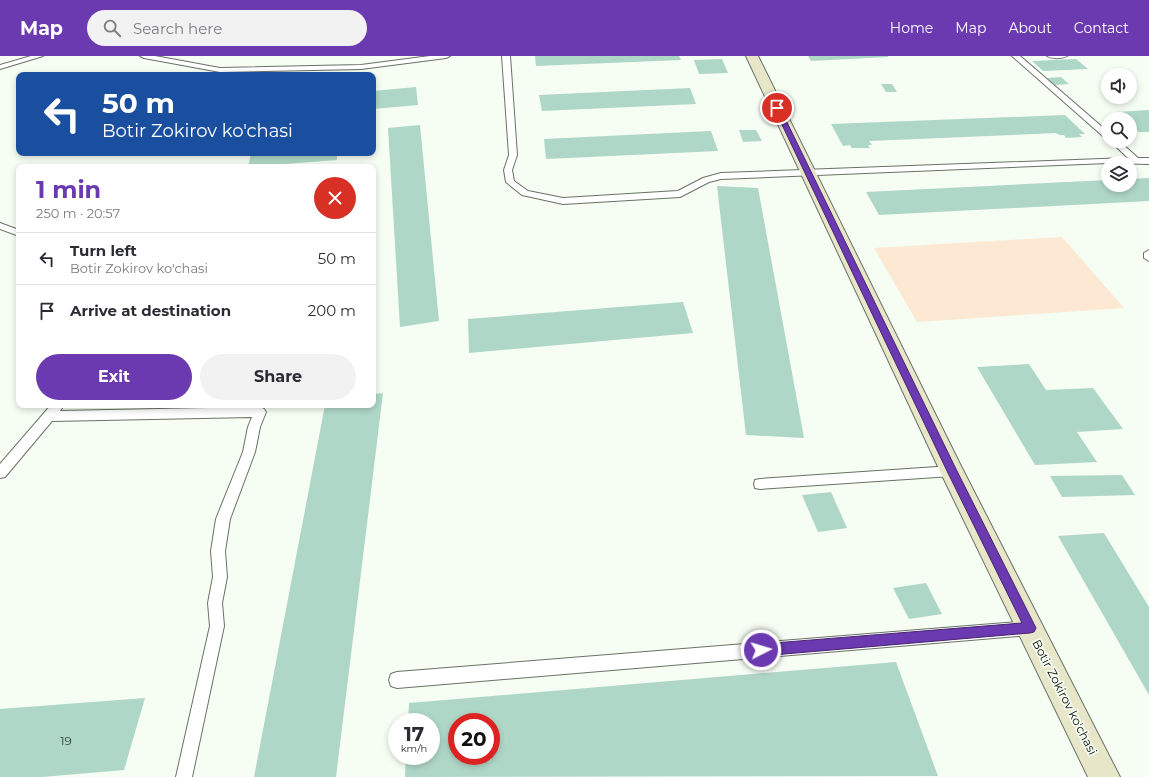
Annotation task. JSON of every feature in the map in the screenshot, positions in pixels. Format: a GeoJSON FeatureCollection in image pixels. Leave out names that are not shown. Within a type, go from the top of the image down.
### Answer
{"type":"FeatureCollection","features":[{"type":"Feature","properties":{"kind":"street","name":"Botir Zokirov ko'chasi"},"geometry":{"type":"LineString","coordinates":[[752,56],[952,471],[1104,777]]}},
{"type":"Feature","properties":{"kind":"lane"},"geometry":{"type":"LineString","coordinates":[[0,67],[39,56]]}},
{"type":"Feature","properties":{"kind":"lane"},"geometry":{"type":"LineString","coordinates":[[144,56],[220,70],[361,67],[446,56]]}},
{"type":"Feature","properties":{"kind":"lane"},"geometry":{"type":"LineString","coordinates":[[506,56],[513,155],[508,170],[510,182],[525,193],[563,201],[680,194],[706,180],[720,176],[1101,161]]}},
{"type":"Feature","properties":{"kind":"lane"},"geometry":{"type":"LineString","coordinates":[[1016,56],[1101,130]]}},
{"type":"Feature","properties":{"kind":"lane"},"geometry":{"type":"LineString","coordinates":[[1051,56],[1063,56]]}},
{"type":"Feature","properties":{"kind":"lane"},"geometry":{"type":"LineString","coordinates":[[1122,148],[1131,156]]}},
{"type":"Feature","properties":{"kind":"lane"},"geometry":{"type":"LineString","coordinates":[[1137,160],[1149,160]]}},
{"type":"Feature","properties":{"kind":"lane"},"geometry":{"type":"LineString","coordinates":[[0,226],[16,232]]}},
{"type":"Feature","properties":{"kind":"lane"},"geometry":{"type":"LineString","coordinates":[[1149,253],[1149,258]]}},
{"type":"Feature","properties":{"kind":"lane"},"geometry":{"type":"LineString","coordinates":[[0,473],[56,408]]}},
{"type":"Feature","properties":{"kind":"lane"},"geometry":{"type":"LineString","coordinates":[[50,416],[260,412],[254,427],[249,452],[223,519],[218,551],[220,577],[215,603],[217,626],[184,777]]}},
{"type":"Feature","properties":{"kind":"lane"},"geometry":{"type":"LineString","coordinates":[[760,484],[952,471]]}},
{"type":"Feature","properties":{"kind":"lane"},"geometry":{"type":"LineString","coordinates":[[397,680],[1030,628]]}},
{"type":"Feature","properties":{"kind":"shaded area"},"geometry":{"type":"Polygon","coordinates":[[[1062,237],[1124,308],[917,322],[874,248],[1062,237]]]}},
{"type":"Feature","properties":{"kind":"building"},"geometry":{"type":"Polygon","coordinates":[[[535,56],[679,56],[681,60],[536,66],[535,56]]]}},
{"type":"Feature","properties":{"kind":"building"},"geometry":{"type":"Polygon","coordinates":[[[808,56],[888,56],[888,57],[811,61],[808,56]]]}},
{"type":"Feature","properties":{"kind":"building"},"geometry":{"type":"Polygon","coordinates":[[[722,59],[728,73],[699,74],[694,60],[722,59]]]}},
{"type":"Feature","properties":{"kind":"building"},"geometry":{"type":"Polygon","coordinates":[[[1076,59],[1088,69],[1043,71],[1032,61],[1076,59]]]}},
{"type":"Feature","properties":{"kind":"building"},"geometry":{"type":"Polygon","coordinates":[[[1061,77],[1069,84],[1055,85],[1047,78],[1061,77]]]}},
{"type":"Feature","properties":{"kind":"building"},"geometry":{"type":"Polygon","coordinates":[[[881,84],[892,84],[897,92],[886,92],[881,84]]]}},
{"type":"Feature","properties":{"kind":"building"},"geometry":{"type":"Polygon","coordinates":[[[416,87],[418,105],[376,109],[376,91],[416,87]]]}},
{"type":"Feature","properties":{"kind":"building"},"geometry":{"type":"Polygon","coordinates":[[[690,88],[696,104],[542,111],[539,95],[690,88]]]}},
{"type":"Feature","properties":{"kind":"building"},"geometry":{"type":"Polygon","coordinates":[[[1149,110],[1149,132],[1139,132],[1137,130],[1137,112],[1116,112],[1149,110]]]}},
{"type":"Feature","properties":{"kind":"building"},"geometry":{"type":"Polygon","coordinates":[[[1065,115],[1085,134],[1079,134],[1082,137],[1066,138],[1064,135],[1059,135],[1056,133],[869,141],[872,145],[868,145],[870,148],[852,148],[850,145],[843,146],[831,124],[1065,115]]]}},
{"type":"Feature","properties":{"kind":"building"},"geometry":{"type":"Polygon","coordinates":[[[420,125],[439,321],[400,327],[388,128],[420,125]]]}},
{"type":"Feature","properties":{"kind":"building"},"geometry":{"type":"Polygon","coordinates":[[[739,130],[756,130],[762,141],[743,142],[739,130]]]}},
{"type":"Feature","properties":{"kind":"building"},"geometry":{"type":"Polygon","coordinates":[[[711,131],[718,151],[546,159],[544,139],[711,131]]]}},
{"type":"Feature","properties":{"kind":"building"},"geometry":{"type":"Polygon","coordinates":[[[250,156],[337,156],[337,160],[286,164],[249,164],[250,156]]]}},
{"type":"Feature","properties":{"kind":"building"},"geometry":{"type":"Polygon","coordinates":[[[1149,178],[1149,201],[879,215],[866,192],[1101,180],[1101,192],[1137,192],[1137,179],[1149,178]]]}},
{"type":"Feature","properties":{"kind":"building"},"geometry":{"type":"Polygon","coordinates":[[[717,186],[758,188],[804,438],[746,435],[717,186]]]}},
{"type":"Feature","properties":{"kind":"building"},"geometry":{"type":"Polygon","coordinates":[[[683,302],[693,333],[469,353],[468,319],[683,302]]]}},
{"type":"Feature","properties":{"kind":"building"},"geometry":{"type":"Polygon","coordinates":[[[1029,364],[1046,390],[1093,388],[1123,429],[1077,432],[1097,462],[1035,465],[977,367],[1029,364]]]}},
{"type":"Feature","properties":{"kind":"building"},"geometry":{"type":"Polygon","coordinates":[[[383,393],[336,777],[254,777],[324,408],[376,408],[376,394],[383,393]]]}},
{"type":"Feature","properties":{"kind":"building"},"geometry":{"type":"Polygon","coordinates":[[[1122,475],[1135,495],[1062,497],[1050,476],[1122,475]]]}},
{"type":"Feature","properties":{"kind":"building"},"geometry":{"type":"Polygon","coordinates":[[[831,492],[847,528],[818,532],[802,495],[831,492]]]}},
{"type":"Feature","properties":{"kind":"building"},"geometry":{"type":"Polygon","coordinates":[[[1104,533],[1149,607],[1149,695],[1058,536],[1104,533]]]}},
{"type":"Feature","properties":{"kind":"building"},"geometry":{"type":"Polygon","coordinates":[[[926,583],[942,614],[909,619],[893,588],[926,583]]]}},
{"type":"Feature","properties":{"kind":"building"},"geometry":{"type":"Polygon","coordinates":[[[896,662],[938,776],[405,777],[406,765],[440,765],[440,713],[408,713],[409,703],[896,662]]]}},
{"type":"Feature","properties":{"kind":"building"},"geometry":{"type":"Polygon","coordinates":[[[145,698],[124,770],[42,777],[0,777],[0,709],[145,698]]]}},
{"type":"Feature","properties":{"kind":"route"},"geometry":{"type":"LineString","coordinates":[[761,650],[1030,628],[952,471],[777,108]]}}]}
